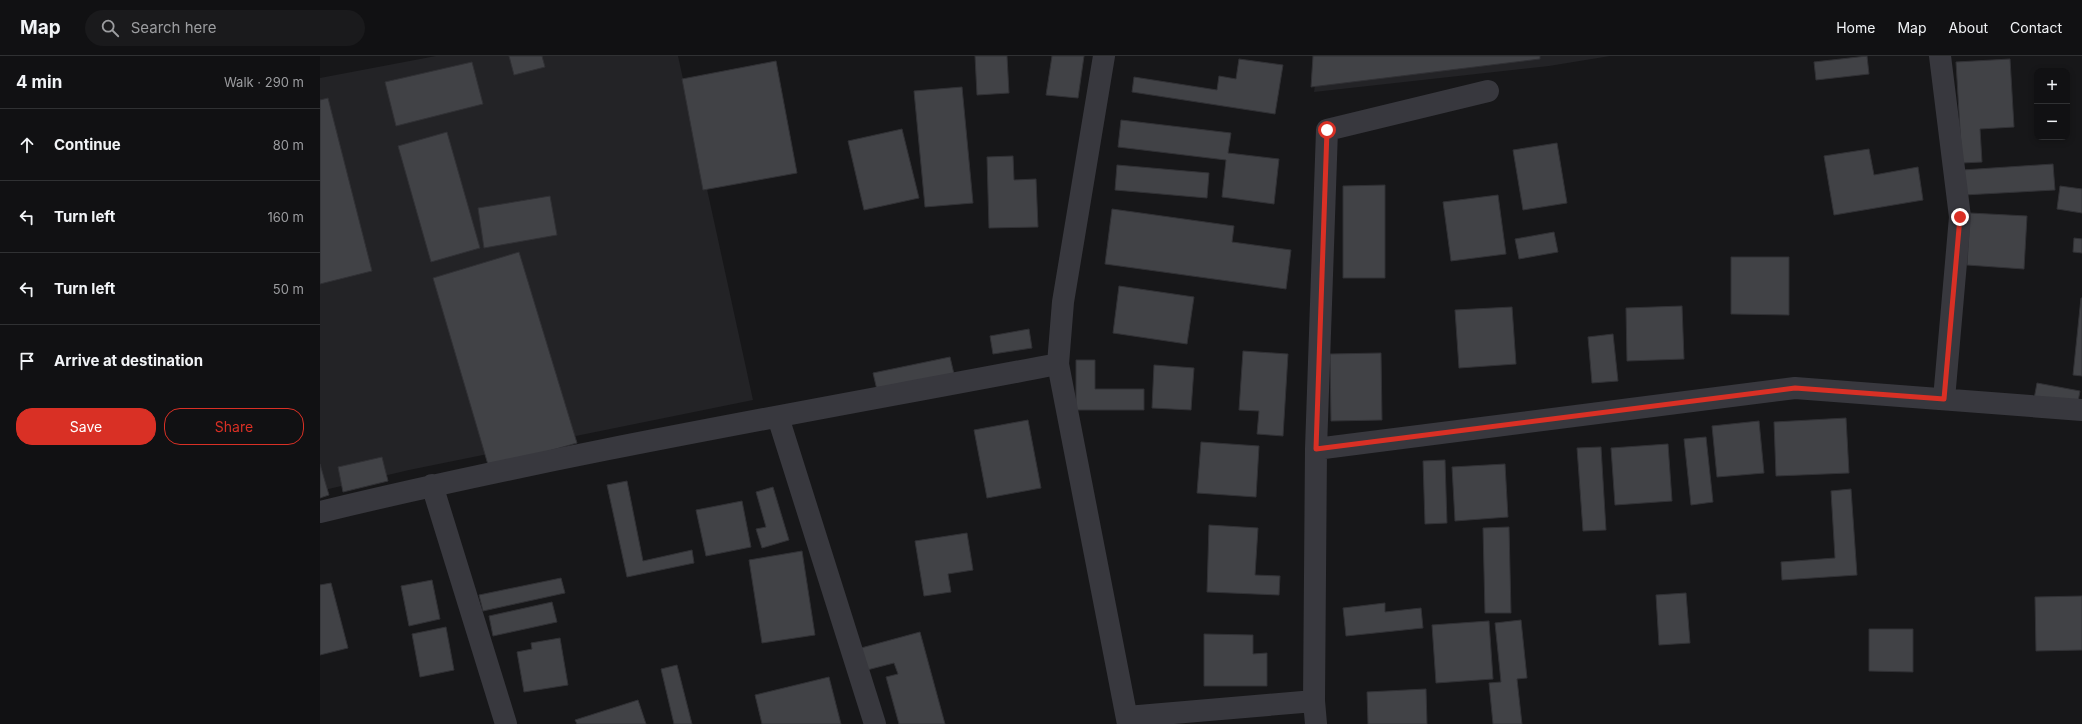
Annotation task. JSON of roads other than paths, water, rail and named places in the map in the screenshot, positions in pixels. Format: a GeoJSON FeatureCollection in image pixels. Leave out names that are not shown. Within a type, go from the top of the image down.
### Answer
{"type":"FeatureCollection","features":[{"type":"Feature","properties":{"kind":"street"},"geometry":{"type":"LineString","coordinates":[[1104,56],[1062,302],[1058,364],[1128,721],[1314,701]]}},
{"type":"Feature","properties":{"kind":"street"},"geometry":{"type":"LineString","coordinates":[[1940,56],[1960,217],[1944,399]]}},
{"type":"Feature","properties":{"kind":"street"},"geometry":{"type":"LineString","coordinates":[[1316,724],[1314,701],[1316,449],[1327,130],[1488,91]]}},
{"type":"Feature","properties":{"kind":"street"},"geometry":{"type":"LineString","coordinates":[[320,512],[432,485],[1058,364]]}},
{"type":"Feature","properties":{"kind":"street"},"geometry":{"type":"LineString","coordinates":[[1316,449],[1795,388],[2082,410]]}},
{"type":"Feature","properties":{"kind":"street"},"geometry":{"type":"LineString","coordinates":[[778,417],[875,724]]}},
{"type":"Feature","properties":{"kind":"street"},"geometry":{"type":"LineString","coordinates":[[432,485],[506,724]]}}]}
